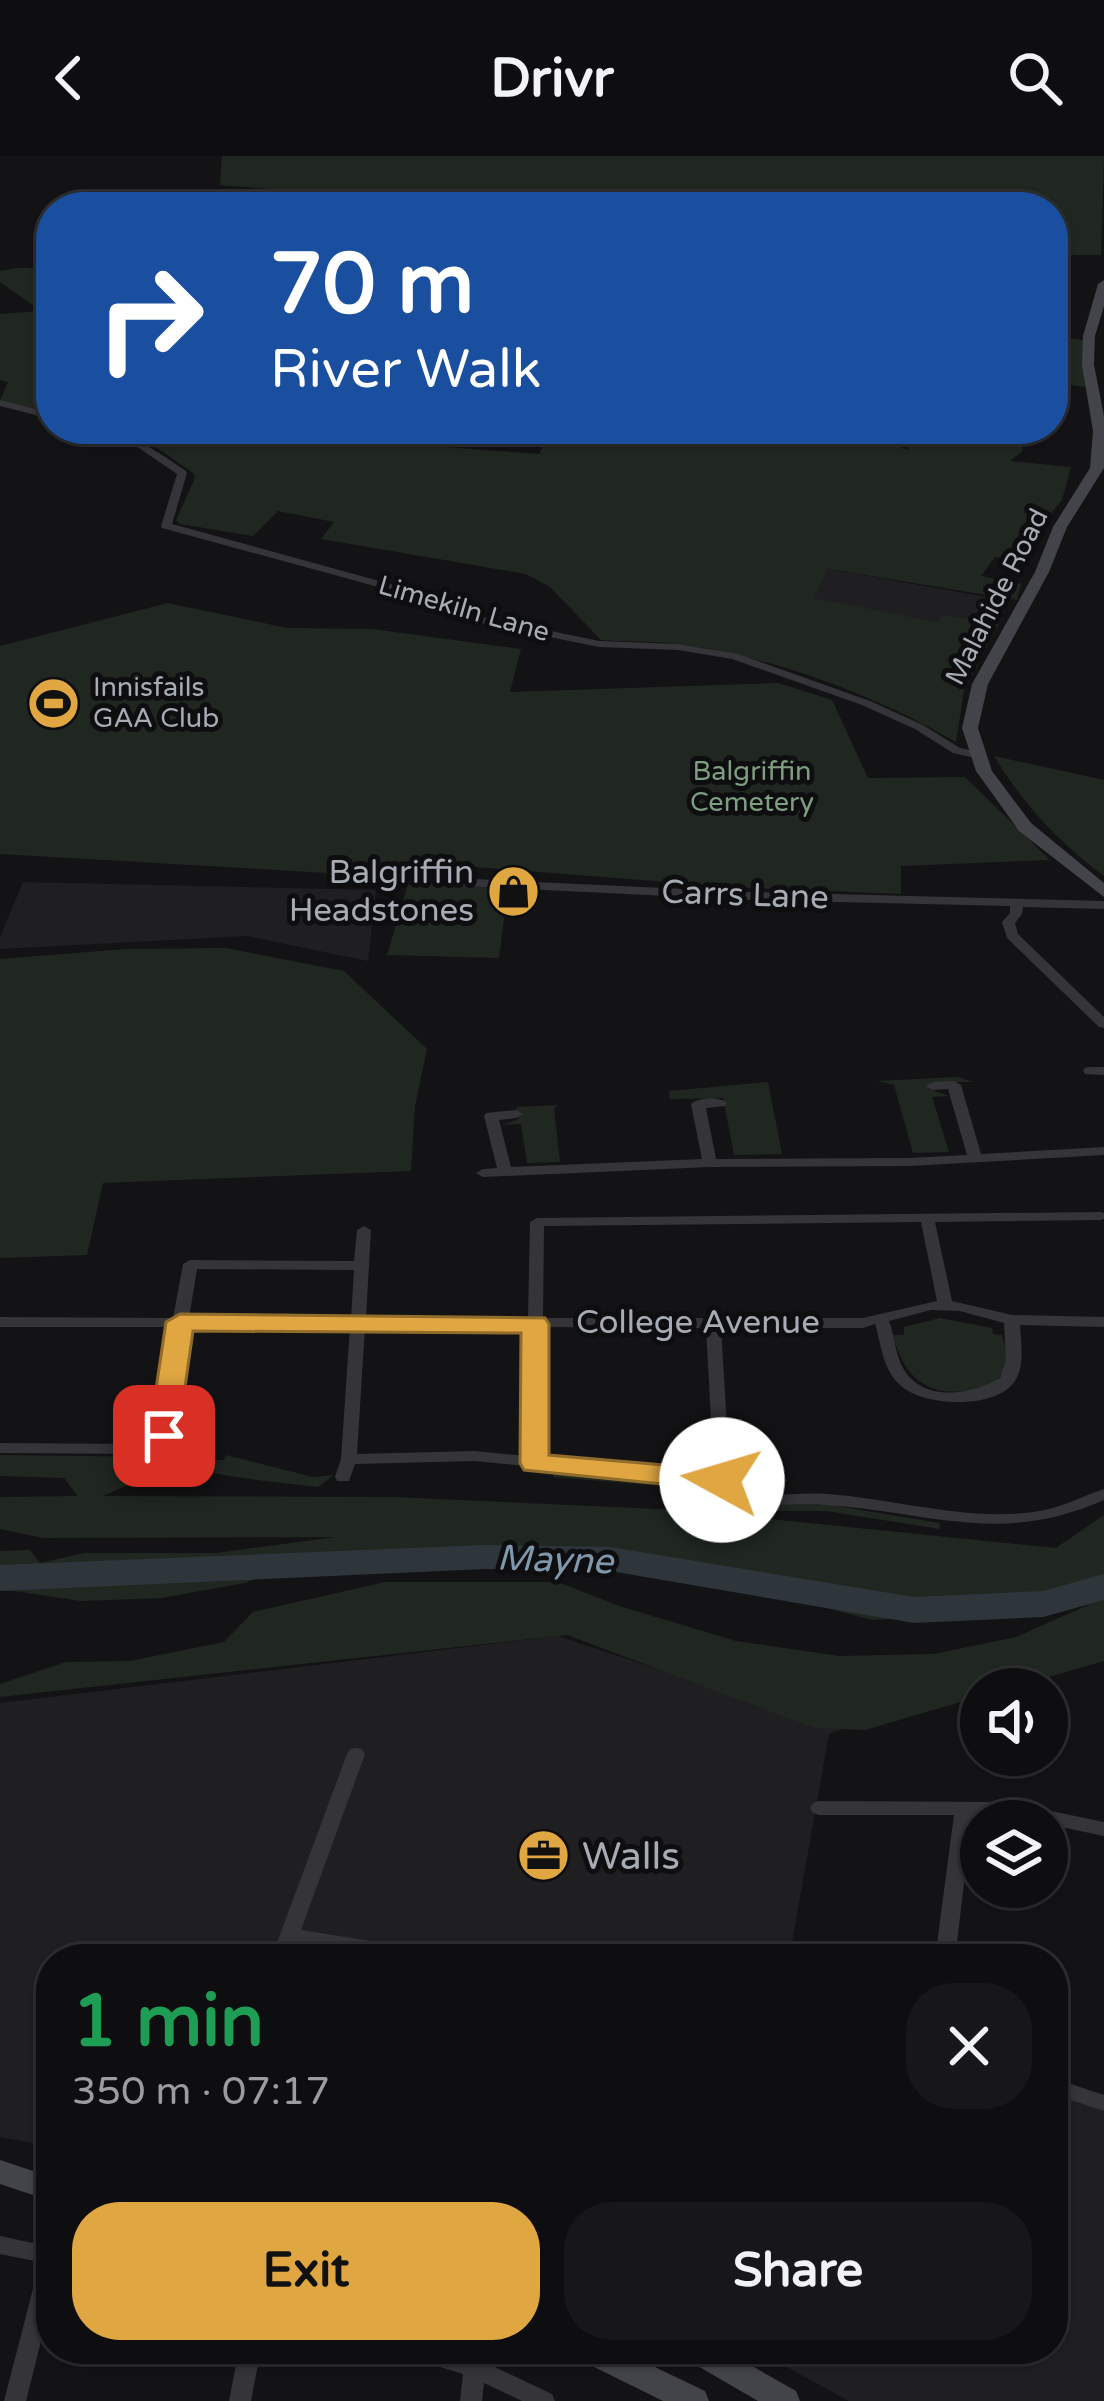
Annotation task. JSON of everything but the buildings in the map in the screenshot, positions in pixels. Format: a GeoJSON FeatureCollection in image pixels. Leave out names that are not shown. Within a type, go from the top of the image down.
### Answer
{"type":"FeatureCollection","features":[{"type":"Feature","properties":{"kind":"main road","name":"Malahide Road"},"geometry":{"type":"LineString","coordinates":[[975,754],[970,728],[980,684],[1042,572],[1060,527],[1097,468],[1100,431],[1088,365],[1089,336],[1104,284]]}},
{"type":"Feature","properties":{"kind":"main road"},"geometry":{"type":"LineString","coordinates":[[975,754],[1025,827],[1104,892]]}},
{"type":"Feature","properties":{"kind":"main road"},"geometry":{"type":"LineString","coordinates":[[0,2170],[36,2171]]}},
{"type":"Feature","properties":{"kind":"main road"},"geometry":{"type":"LineString","coordinates":[[0,2170],[36,2183]]}},
{"type":"Feature","properties":{"kind":"main road"},"geometry":{"type":"LineString","coordinates":[[618,2364],[694,2401]]}},
{"type":"Feature","properties":{"kind":"main road"},"geometry":{"type":"LineString","coordinates":[[721,2364],[785,2401]]}},
{"type":"Feature","properties":{"kind":"street"},"geometry":{"type":"LineString","coordinates":[[0,403],[36,412]]}},
{"type":"Feature","properties":{"kind":"street","name":"Limekiln Lane"},"geometry":{"type":"LineString","coordinates":[[136,444],[182,473],[166,526],[386,586],[481,620],[599,644],[678,647],[734,656],[849,696],[908,721],[957,751],[975,754]]}},
{"type":"Feature","properties":{"kind":"street","name":"Carrs Lane"},"geometry":{"type":"LineString","coordinates":[[387,879],[1104,905]]}},
{"type":"Feature","properties":{"kind":"street"},"geometry":{"type":"LineString","coordinates":[[1017,903],[1016,914],[1008,922],[1012,935],[1104,1024]]}},
{"type":"Feature","properties":{"kind":"street"},"geometry":{"type":"LineString","coordinates":[[933,1086],[954,1085],[975,1158]]}},
{"type":"Feature","properties":{"kind":"street"},"geometry":{"type":"LineString","coordinates":[[710,1163],[698,1104],[720,1103]]}},
{"type":"Feature","properties":{"kind":"street"},"geometry":{"type":"LineString","coordinates":[[504,1169],[491,1116],[516,1114]]}},
{"type":"Feature","properties":{"kind":"street"},"geometry":{"type":"LineString","coordinates":[[483,1173],[1104,1151]]}},
{"type":"Feature","properties":{"kind":"street"},"geometry":{"type":"LineString","coordinates":[[534,1463],[537,1222],[1100,1216]]}},
{"type":"Feature","properties":{"kind":"street"},"geometry":{"type":"LineString","coordinates":[[927,1218],[945,1305]]}},
{"type":"Feature","properties":{"kind":"street"},"geometry":{"type":"LineString","coordinates":[[343,1478],[349,1459],[364,1230]]}},
{"type":"Feature","properties":{"kind":"street"},"geometry":{"type":"LineString","coordinates":[[0,1448],[158,1445],[190,1264],[361,1266]]}},
{"type":"Feature","properties":{"kind":"street","name":"College Avenue"},"geometry":{"type":"LineString","coordinates":[[0,1322],[358,1325],[881,1320],[945,1305],[1012,1320],[1104,1322]]}},
{"type":"Feature","properties":{"kind":"street"},"geometry":{"type":"LineString","coordinates":[[881,1320],[891,1359],[904,1381],[926,1392],[959,1398],[995,1390],[1007,1381],[1013,1372],[1012,1320]]}},
{"type":"Feature","properties":{"kind":"street"},"geometry":{"type":"LineString","coordinates":[[712,1323],[723,1492],[735,1499],[837,1500],[963,1520],[1056,1513],[1104,1494]]}},
{"type":"Feature","properties":{"kind":"street"},"geometry":{"type":"LineString","coordinates":[[349,1459],[442,1455],[722,1480]]}},
{"type":"Feature","properties":{"kind":"street"},"geometry":{"type":"LineString","coordinates":[[287,1944],[356,1754]]}},
{"type":"Feature","properties":{"kind":"street"},"geometry":{"type":"LineString","coordinates":[[819,1808],[960,1808]]}},
{"type":"Feature","properties":{"kind":"street"},"geometry":{"type":"LineString","coordinates":[[1068,1822],[1104,1829]]}},
{"type":"Feature","properties":{"kind":"street"},"geometry":{"type":"LineString","coordinates":[[947,1944],[960,1840]]}},
{"type":"Feature","properties":{"kind":"street"},"geometry":{"type":"LineString","coordinates":[[290,1935],[346,1944]]}},
{"type":"Feature","properties":{"kind":"street"},"geometry":{"type":"LineString","coordinates":[[1068,2091],[1104,2103]]}},
{"type":"Feature","properties":{"kind":"street"},"geometry":{"type":"LineString","coordinates":[[0,2246],[36,2254]]}},
{"type":"Feature","properties":{"kind":"street"},"geometry":{"type":"LineString","coordinates":[[15,2401],[36,2318]]}},
{"type":"Feature","properties":{"kind":"street"},"geometry":{"type":"LineString","coordinates":[[240,2401],[247,2364]]}},
{"type":"Feature","properties":{"kind":"street"},"geometry":{"type":"LineString","coordinates":[[460,2364],[544,2401]]}},
{"type":"Feature","properties":{"kind":"street"},"geometry":{"type":"LineString","coordinates":[[471,2401],[473,2368]]}},
{"type":"Feature","properties":{"kind":"shaded area"},"geometry":{"type":"Polygon","coordinates":[[[828,569],[1010,601],[998,625],[938,622],[811,599],[828,569]]]}},
{"type":"Feature","properties":{"kind":"shaded area"},"geometry":{"type":"Polygon","coordinates":[[[23,882],[376,890],[368,961],[247,936],[0,949],[0,937],[23,882]]]}},
{"type":"Feature","properties":{"kind":"shaded area"},"geometry":{"type":"Polygon","coordinates":[[[558,1636],[841,1730],[829,1734],[792,1944],[36,1944],[36,2143],[0,2137],[0,1703],[558,1636]]]}},
{"type":"Feature","properties":{"kind":"shaded area"},"geometry":{"type":"Polygon","coordinates":[[[1068,2096],[1104,2111],[1104,2401],[849,2401],[781,2364],[1068,2364],[1068,2096]]]}},
{"type":"Feature","properties":{"kind":"green space"},"geometry":{"type":"Polygon","coordinates":[[[222,156],[1104,156],[1101,255],[1068,255],[1068,192],[303,192],[220,185],[222,156]]]}},
{"type":"Feature","properties":{"kind":"green space"},"geometry":{"type":"Polygon","coordinates":[[[36,268],[36,307],[0,282],[0,271],[36,268]]]}},
{"type":"Feature","properties":{"kind":"green space"},"geometry":{"type":"Polygon","coordinates":[[[36,311],[36,409],[0,401],[8,382],[0,380],[0,314],[36,311]]]}},
{"type":"Feature","properties":{"kind":"green space"},"geometry":{"type":"Polygon","coordinates":[[[1068,338],[1083,340],[1087,387],[1068,385],[1068,338]]]}},
{"type":"Feature","properties":{"kind":"green space"},"geometry":{"type":"Polygon","coordinates":[[[146,444],[434,444],[539,454],[544,444],[900,444],[909,450],[906,444],[1021,444],[1023,451],[1010,461],[1071,467],[1062,500],[1040,527],[1028,555],[1020,560],[995,557],[981,576],[1021,584],[1017,600],[828,569],[814,598],[937,622],[943,615],[999,624],[964,690],[956,742],[859,694],[790,669],[685,645],[601,640],[550,587],[526,574],[321,539],[334,522],[278,511],[253,536],[180,524],[176,520],[195,478],[146,444]]]}},
{"type":"Feature","properties":{"kind":"green space","name":"Balgriffin Cemetery"},"geometry":{"type":"Polygon","coordinates":[[[168,603],[287,628],[372,629],[521,649],[510,692],[778,683],[832,700],[868,778],[965,777],[1050,860],[901,866],[901,894],[730,887],[413,862],[408,874],[382,872],[380,876],[0,854],[0,646],[168,603]]]}},
{"type":"Feature","properties":{"kind":"green space"},"geometry":{"type":"Polygon","coordinates":[[[994,756],[1104,780],[1104,876],[1043,822],[994,756]]]}},
{"type":"Feature","properties":{"kind":"green space"},"geometry":{"type":"Polygon","coordinates":[[[408,884],[508,888],[499,958],[387,955],[408,884]]]}},
{"type":"Feature","properties":{"kind":"green space"},"geometry":{"type":"Polygon","coordinates":[[[226,948],[344,971],[427,1049],[415,1106],[411,1171],[103,1183],[87,1255],[0,1258],[0,959],[126,949],[226,948]]]}},
{"type":"Feature","properties":{"kind":"green space"},"geometry":{"type":"Polygon","coordinates":[[[958,1077],[973,1082],[931,1082],[933,1090],[949,1096],[932,1097],[949,1152],[913,1153],[894,1085],[877,1081],[958,1077]]]}},
{"type":"Feature","properties":{"kind":"green space"},"geometry":{"type":"Polygon","coordinates":[[[768,1082],[782,1154],[734,1155],[723,1098],[670,1099],[669,1091],[768,1082]]]}},
{"type":"Feature","properties":{"kind":"green space"},"geometry":{"type":"Polygon","coordinates":[[[558,1105],[554,1108],[560,1162],[527,1163],[521,1124],[501,1125],[519,1119],[516,1107],[558,1105]]]}},
{"type":"Feature","properties":{"kind":"green space"},"geometry":{"type":"Polygon","coordinates":[[[940,1318],[992,1328],[993,1334],[1002,1335],[1009,1363],[994,1385],[942,1391],[929,1387],[907,1368],[893,1335],[904,1335],[904,1327],[940,1318]]]}},
{"type":"Feature","properties":{"kind":"green space"},"geometry":{"type":"Polygon","coordinates":[[[0,1455],[164,1457],[178,1462],[224,1460],[226,1455],[313,1477],[334,1475],[318,1487],[142,1460],[149,1471],[147,1477],[103,1496],[393,1497],[681,1510],[1056,1548],[1104,1515],[1104,1588],[1043,1609],[872,1620],[793,1599],[731,1573],[663,1574],[572,1563],[525,1567],[366,1554],[283,1567],[245,1583],[162,1598],[81,1601],[0,1589],[0,1551],[30,1550],[40,1563],[84,1553],[216,1553],[335,1537],[43,1538],[0,1529],[0,1497],[78,1496],[64,1478],[0,1476],[0,1455]]]}},
{"type":"Feature","properties":{"kind":"green space"},"geometry":{"type":"Polygon","coordinates":[[[555,1469],[706,1484],[727,1504],[831,1505],[939,1523],[940,1529],[826,1511],[727,1511],[710,1504],[698,1489],[553,1477],[555,1469]]]}},
{"type":"Feature","properties":{"kind":"green space"},"geometry":{"type":"Polygon","coordinates":[[[385,1582],[558,1582],[736,1641],[839,1656],[934,1654],[1016,1637],[1104,1598],[1104,1661],[1068,1671],[960,1668],[960,1702],[865,1730],[815,1728],[567,1635],[0,1697],[0,1684],[66,1662],[130,1661],[224,1642],[253,1612],[385,1582]]]}},
{"type":"Feature","properties":{"kind":"waterway","name":"Mayne"},"geometry":{"type":"LineString","coordinates":[[0,1578],[485,1557],[610,1559],[914,1610],[1043,1604],[1104,1587]]}},
{"type":"Feature","properties":{"kind":"place","name":"Innisfails GAA Club"},"geometry":{"type":"Point","coordinates":[54,703]}},
{"type":"Feature","properties":{"kind":"place","name":"Balgriffin Headstones"},"geometry":{"type":"Point","coordinates":[513,891]}},
{"type":"Feature","properties":{"kind":"place","name":"Walls"},"geometry":{"type":"Point","coordinates":[543,1856]}},
{"type":"Feature","properties":{"kind":"route"},"geometry":{"type":"LineString","coordinates":[[164,1436],[180,1322],[536,1324],[534,1463],[722,1480]]}}]}
